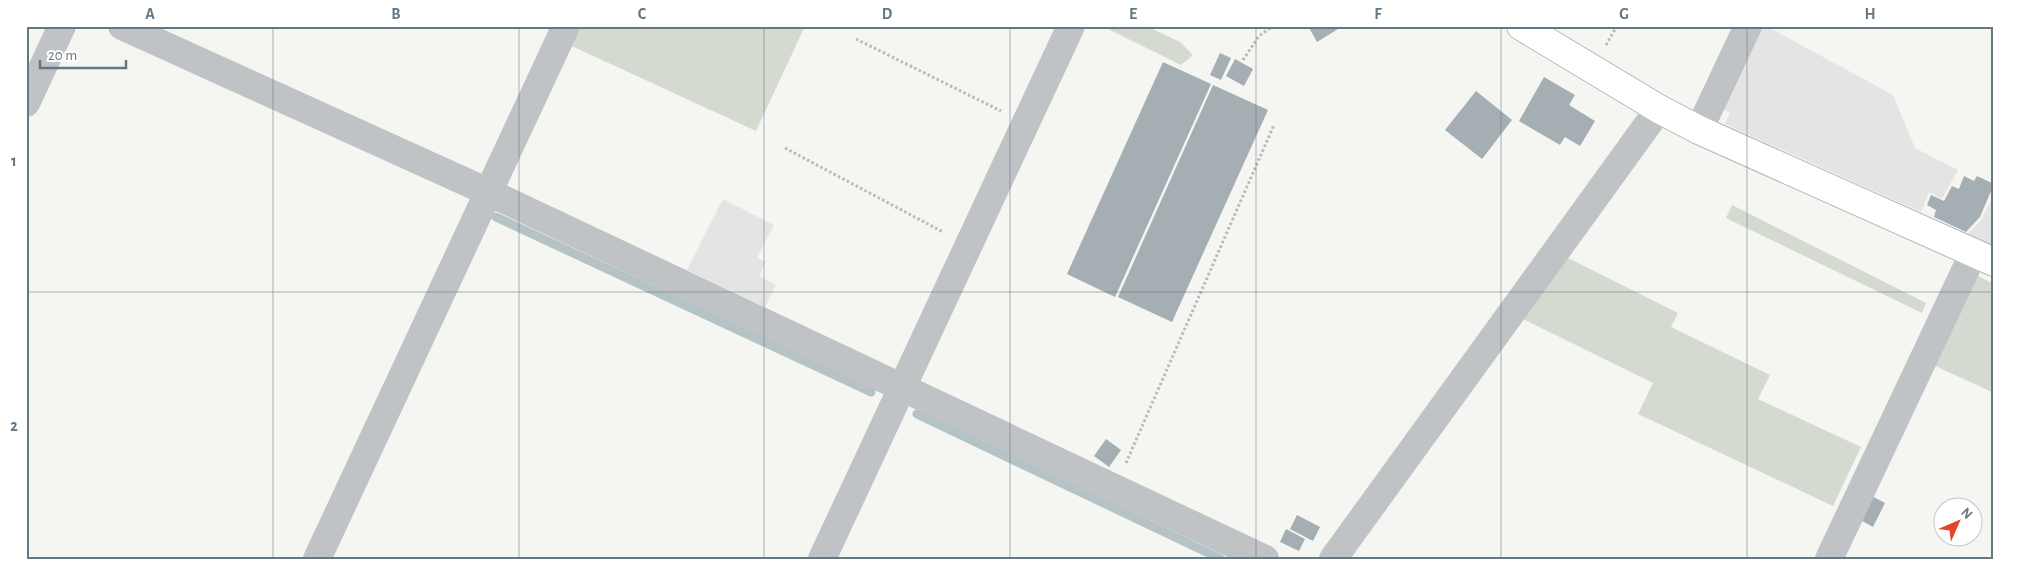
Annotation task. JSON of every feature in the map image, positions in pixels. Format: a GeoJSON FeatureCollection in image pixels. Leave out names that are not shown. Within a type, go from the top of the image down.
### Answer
{"type":"FeatureCollection","features":[{"type":"Feature","properties":{"kind":"street"},"geometry":{"type":"LineString","coordinates":[[26,103],[62,26]]}},
{"type":"Feature","properties":{"kind":"street"},"geometry":{"type":"LineString","coordinates":[[122,26],[488,192],[1265,559]]}},
{"type":"Feature","properties":{"kind":"street"},"geometry":{"type":"LineString","coordinates":[[317,559],[566,26]]}},
{"type":"Feature","properties":{"kind":"street"},"geometry":{"type":"LineString","coordinates":[[822,559],[1071,26]]}},
{"type":"Feature","properties":{"kind":"street"},"geometry":{"type":"LineString","coordinates":[[1521,26],[1659,109],[1699,130],[1984,257],[1829,559]]}},
{"type":"Feature","properties":{"kind":"street"},"geometry":{"type":"LineString","coordinates":[[1699,130],[1748,26]]}},
{"type":"Feature","properties":{"kind":"street"},"geometry":{"type":"LineString","coordinates":[[1334,559],[1659,109]]}},
{"type":"Feature","properties":{"kind":"path"},"geometry":{"type":"LineString","coordinates":[[1243,60],[1259,36],[1273,26]]}},
{"type":"Feature","properties":{"kind":"path"},"geometry":{"type":"LineString","coordinates":[[856,39],[1025,123]]}},
{"type":"Feature","properties":{"kind":"path"},"geometry":{"type":"LineString","coordinates":[[1115,489],[1274,125]]}},
{"type":"Feature","properties":{"kind":"path"},"geometry":{"type":"LineString","coordinates":[[785,148],[968,246]]}},
{"type":"Feature","properties":{"kind":"shaded area"},"geometry":{"type":"Polygon","coordinates":[[[571,26],[805,26],[756,131],[563,42],[571,26]]]}},
{"type":"Feature","properties":{"kind":"shaded area"},"geometry":{"type":"Polygon","coordinates":[[[1102,26],[1146,26],[1180,42],[1193,55],[1181,65],[1102,26]]]}},
{"type":"Feature","properties":{"kind":"shaded area"},"geometry":{"type":"Polygon","coordinates":[[[1755,26],[1766,26],[1893,95],[1915,148],[1958,170],[1942,199],[1929,192],[1921,212],[1725,124],[1730,113],[1717,107],[1755,26]]]}},
{"type":"Feature","properties":{"kind":"shaded area"},"geometry":{"type":"Polygon","coordinates":[[[1994,196],[1994,248],[1967,235],[1981,220],[1994,196]]]}},
{"type":"Feature","properties":{"kind":"shaded area"},"geometry":{"type":"Polygon","coordinates":[[[723,199],[774,225],[757,258],[766,262],[759,276],[776,285],[765,307],[687,270],[723,199]]]}},
{"type":"Feature","properties":{"kind":"shaded area"},"geometry":{"type":"Polygon","coordinates":[[[1732,205],[1926,303],[1922,313],[1726,218],[1732,205]]]}},
{"type":"Feature","properties":{"kind":"shaded area"},"geometry":{"type":"Polygon","coordinates":[[[1558,253],[1678,313],[1671,327],[1770,375],[1758,399],[1861,447],[1833,506],[1638,414],[1653,383],[1515,315],[1558,253]]]}},
{"type":"Feature","properties":{"kind":"shaded area"},"geometry":{"type":"Polygon","coordinates":[[[1978,276],[1994,284],[1994,393],[1929,363],[1964,286],[1978,276]]]}},
{"type":"Feature","properties":{"kind":"building"},"geometry":{"type":"Polygon","coordinates":[[[1308,26],[1343,26],[1317,42],[1308,26]]]}},
{"type":"Feature","properties":{"kind":"building"},"geometry":{"type":"Polygon","coordinates":[[[1220,53],[1231,58],[1221,80],[1210,75],[1220,53]]]}},
{"type":"Feature","properties":{"kind":"building"},"geometry":{"type":"Polygon","coordinates":[[[1235,59],[1253,69],[1244,86],[1226,76],[1235,59]]]}},
{"type":"Feature","properties":{"kind":"building"},"geometry":{"type":"Polygon","coordinates":[[[1163,62],[1211,84],[1115,297],[1067,274],[1163,62]]]}},
{"type":"Feature","properties":{"kind":"building"},"geometry":{"type":"Polygon","coordinates":[[[1544,77],[1575,95],[1569,105],[1595,121],[1580,146],[1565,137],[1560,145],[1519,121],[1544,77]]]}},
{"type":"Feature","properties":{"kind":"building"},"geometry":{"type":"Polygon","coordinates":[[[1213,85],[1268,110],[1172,322],[1118,297],[1213,85]]]}},
{"type":"Feature","properties":{"kind":"building"},"geometry":{"type":"Polygon","coordinates":[[[1476,91],[1512,120],[1482,159],[1445,130],[1476,91]]]}},
{"type":"Feature","properties":{"kind":"building"},"geometry":{"type":"Polygon","coordinates":[[[1964,176],[1974,181],[1977,176],[1994,184],[1980,217],[1966,232],[1934,217],[1936,210],[1927,205],[1931,195],[1944,201],[1952,186],[1959,189],[1964,176]]]}},
{"type":"Feature","properties":{"kind":"building"},"geometry":{"type":"Polygon","coordinates":[[[1106,439],[1121,450],[1109,467],[1094,456],[1106,439]]]}},
{"type":"Feature","properties":{"kind":"building"},"geometry":{"type":"Polygon","coordinates":[[[1866,493],[1885,503],[1873,527],[1853,516],[1866,493]]]}},
{"type":"Feature","properties":{"kind":"building"},"geometry":{"type":"Polygon","coordinates":[[[1297,515],[1320,527],[1313,541],[1290,529],[1297,515]]]}},
{"type":"Feature","properties":{"kind":"building"},"geometry":{"type":"Polygon","coordinates":[[[1286,529],[1305,539],[1299,551],[1280,542],[1286,529]]]}},
{"type":"Feature","properties":{"kind":"waterway"},"geometry":{"type":"LineString","coordinates":[[496,217],[871,392]]}},
{"type":"Feature","properties":{"kind":"waterway"},"geometry":{"type":"LineString","coordinates":[[917,414],[1221,559]]}}]}
